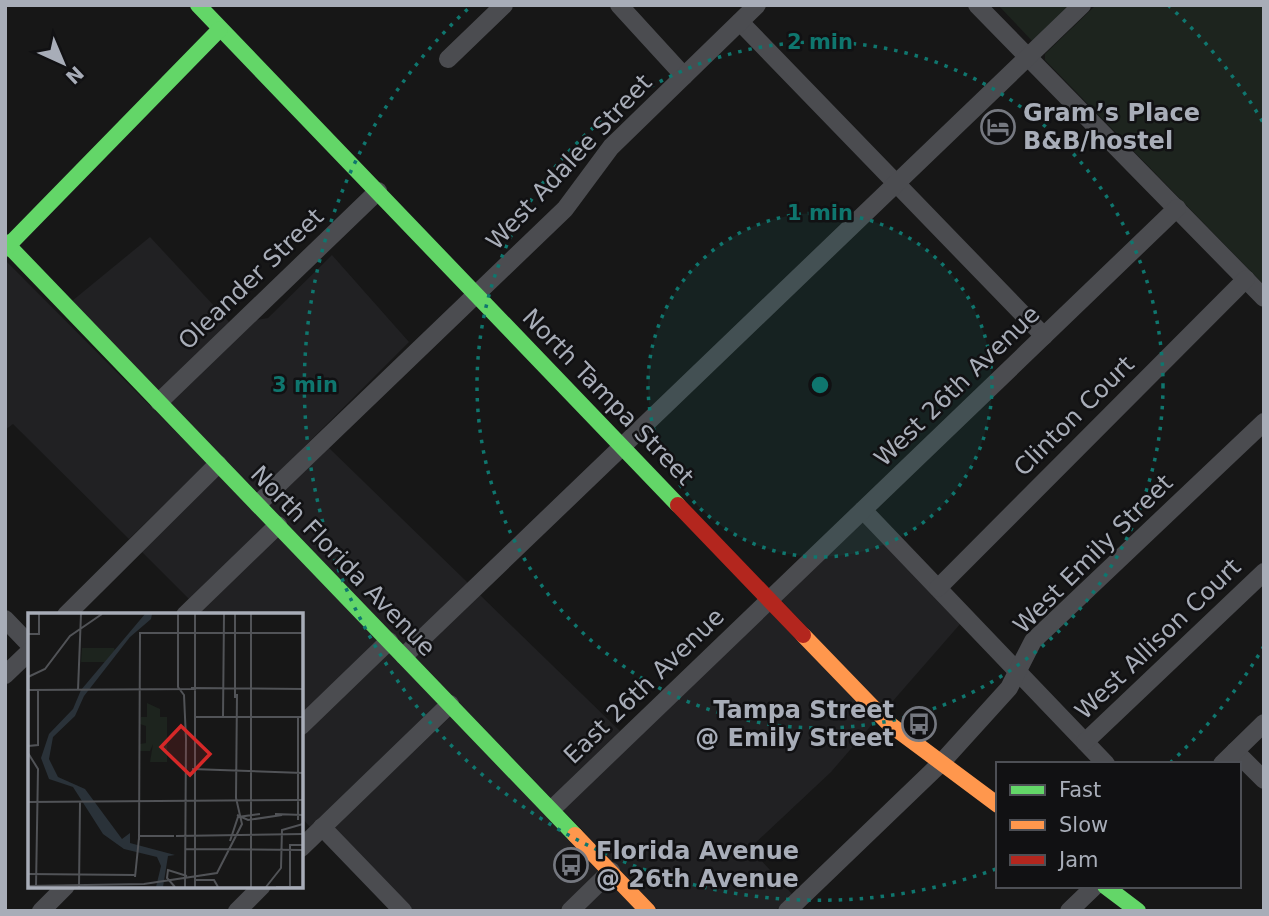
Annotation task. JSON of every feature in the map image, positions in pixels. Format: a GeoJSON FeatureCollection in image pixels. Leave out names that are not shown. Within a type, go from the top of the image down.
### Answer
{"type":"FeatureCollection","features":[{"type":"Feature","properties":{"kind":"main road","name":"North Tampa Street"},"geometry":{"type":"LineString","coordinates":[[198,5],[888,723],[996,804]]}},
{"type":"Feature","properties":{"kind":"main road"},"geometry":{"type":"LineString","coordinates":[[6,246],[220,29]]}},
{"type":"Feature","properties":{"kind":"main road","name":"North Florida Avenue"},"geometry":{"type":"LineString","coordinates":[[6,246],[258,504],[648,911]]}},
{"type":"Feature","properties":{"kind":"main road"},"geometry":{"type":"LineString","coordinates":[[1108,888],[1138,911]]}},
{"type":"Feature","properties":{"kind":"street"},"geometry":{"type":"LineString","coordinates":[[448,59],[504,5]]}},
{"type":"Feature","properties":{"kind":"street"},"geometry":{"type":"LineString","coordinates":[[619,5],[684,76]]}},
{"type":"Feature","properties":{"kind":"street","name":"West Adalee Street"},"geometry":{"type":"LineString","coordinates":[[258,504],[565,209],[611,147],[757,5]]}},
{"type":"Feature","properties":{"kind":"street"},"geometry":{"type":"LineString","coordinates":[[976,5],[1264,298]]}},
{"type":"Feature","properties":{"kind":"street"},"geometry":{"type":"LineString","coordinates":[[404,656],[1083,5]]}},
{"type":"Feature","properties":{"kind":"street"},"geometry":{"type":"LineString","coordinates":[[740,22],[1044,336]]}},
{"type":"Feature","properties":{"kind":"street","name":"Oleander Street"},"geometry":{"type":"LineString","coordinates":[[159,402],[378,191]]}},
{"type":"Feature","properties":{"kind":"street","name":"West 26th Avenue"},"geometry":{"type":"LineString","coordinates":[[770,599],[1177,208]]}},
{"type":"Feature","properties":{"kind":"street","name":"Clinton Court"},"geometry":{"type":"LineString","coordinates":[[938,588],[1245,279]]}},
{"type":"Feature","properties":{"kind":"street","name":"West Emily Street"},"geometry":{"type":"LineString","coordinates":[[787,911],[941,763],[1009,688],[1033,641],[1264,422]]}},
{"type":"Feature","properties":{"kind":"street"},"geometry":{"type":"LineString","coordinates":[[68,613],[218,464]]}},
{"type":"Feature","properties":{"kind":"street"},"geometry":{"type":"LineString","coordinates":[[863,510],[1104,762]]}},
{"type":"Feature","properties":{"kind":"street"},"geometry":{"type":"LineString","coordinates":[[186,613],[278,525]]}},
{"type":"Feature","properties":{"kind":"street","name":"West Allison Court"},"geometry":{"type":"LineString","coordinates":[[1085,742],[1264,572]]}},
{"type":"Feature","properties":{"kind":"street","name":"East 26th Avenue"},"geometry":{"type":"LineString","coordinates":[[552,809],[770,599]]}},
{"type":"Feature","properties":{"kind":"street"},"geometry":{"type":"LineString","coordinates":[[5,619],[28,643]]}},
{"type":"Feature","properties":{"kind":"street"},"geometry":{"type":"LineString","coordinates":[[303,724],[389,640]]}},
{"type":"Feature","properties":{"kind":"street"},"geometry":{"type":"LineString","coordinates":[[5,675],[28,653]]}},
{"type":"Feature","properties":{"kind":"street"},"geometry":{"type":"LineString","coordinates":[[303,846],[450,705]]}},
{"type":"Feature","properties":{"kind":"street"},"geometry":{"type":"LineString","coordinates":[[1224,762],[1264,723]]}},
{"type":"Feature","properties":{"kind":"street"},"geometry":{"type":"LineString","coordinates":[[1235,751],[1264,780]]}},
{"type":"Feature","properties":{"kind":"street"},"geometry":{"type":"LineString","coordinates":[[322,827],[404,911]]}},
{"type":"Feature","properties":{"kind":"street"},"geometry":{"type":"LineString","coordinates":[[570,911],[611,872]]}},
{"type":"Feature","properties":{"kind":"street"},"geometry":{"type":"LineString","coordinates":[[41,911],[64,888]]}},
{"type":"Feature","properties":{"kind":"street"},"geometry":{"type":"LineString","coordinates":[[237,911],[260,888]]}},
{"type":"Feature","properties":{"kind":"street"},"geometry":{"type":"LineString","coordinates":[[1069,911],[1093,888]]}},
{"type":"Feature","properties":{"kind":"shaded area"},"geometry":{"type":"Polygon","coordinates":[[[998,5],[1075,5],[1035,44],[998,5]]]}},
{"type":"Feature","properties":{"kind":"shaded area"},"geometry":{"type":"Polygon","coordinates":[[[1096,5],[1264,5],[1264,285],[1045,60],[1045,54],[1096,5]]]}},
{"type":"Feature","properties":{"kind":"shaded area"},"geometry":{"type":"Polygon","coordinates":[[[150,237],[229,322],[158,391],[72,301],[150,237]]]}},
{"type":"Feature","properties":{"kind":"shaded area"},"geometry":{"type":"Polygon","coordinates":[[[332,255],[409,342],[258,493],[170,403],[256,320],[268,318],[332,255]]]}},
{"type":"Feature","properties":{"kind":"shaded area"},"geometry":{"type":"Polygon","coordinates":[[[5,260],[207,463],[129,539],[13,424],[5,430],[5,260]]]}},
{"type":"Feature","properties":{"kind":"shaded area"},"geometry":{"type":"Polygon","coordinates":[[[329,448],[468,583],[403,645],[269,505],[329,448]]]}},
{"type":"Feature","properties":{"kind":"shaded area"},"geometry":{"type":"Polygon","coordinates":[[[218,475],[267,524],[189,599],[141,551],[218,475]]]}},
{"type":"Feature","properties":{"kind":"shaded area"},"geometry":{"type":"Polygon","coordinates":[[[864,521],[961,623],[885,710],[781,600],[864,521]]]}},
{"type":"Feature","properties":{"kind":"shaded area"},"geometry":{"type":"Polygon","coordinates":[[[278,536],[378,640],[303,712],[303,613],[201,611],[278,536]]]}},
{"type":"Feature","properties":{"kind":"shaded area"},"geometry":{"type":"Polygon","coordinates":[[[480,595],[620,731],[551,798],[415,657],[480,595]]]}},
{"type":"Feature","properties":{"kind":"shaded area"},"geometry":{"type":"Polygon","coordinates":[[[771,610],[875,721],[831,772],[750,848],[792,894],[775,911],[659,911],[563,810],[771,610]]]}},
{"type":"Feature","properties":{"kind":"shaded area"},"geometry":{"type":"Polygon","coordinates":[[[390,652],[439,704],[310,827],[303,819],[303,735],[390,652]]]}},
{"type":"Feature","properties":{"kind":"shaded area"},"geometry":{"type":"Polygon","coordinates":[[[451,716],[600,870],[558,911],[414,911],[333,828],[451,716]]]}},
{"type":"Feature","properties":{"kind":"shaded area"},"geometry":{"type":"Polygon","coordinates":[[[611,883],[638,911],[582,911],[611,883]]]}},
{"type":"Feature","properties":{"kind":"traffic: fast"},"geometry":{"type":"LineString","coordinates":[[198,5],[678,505]]}},
{"type":"Feature","properties":{"kind":"traffic: fast"},"geometry":{"type":"LineString","coordinates":[[5,249],[220,29]]}},
{"type":"Feature","properties":{"kind":"traffic: fast"},"geometry":{"type":"LineString","coordinates":[[5,242],[575,835]]}},
{"type":"Feature","properties":{"kind":"traffic: fast"},"geometry":{"type":"LineString","coordinates":[[1108,888],[1138,911]]}},
{"type":"Feature","properties":{"kind":"traffic: slow"},"geometry":{"type":"LineString","coordinates":[[803,635],[888,723],[996,804]]}},
{"type":"Feature","properties":{"kind":"traffic: slow"},"geometry":{"type":"LineString","coordinates":[[575,835],[648,911]]}},
{"type":"Feature","properties":{"kind":"traffic: jam"},"geometry":{"type":"LineString","coordinates":[[678,505],[803,635]]}},
{"type":"Feature","properties":{"kind":"place","name":"Gram’s Place B&B/hostel"},"geometry":{"type":"Point","coordinates":[998,127]}},
{"type":"Feature","properties":{"kind":"place","name":"Tampa Street @ Emily Street"},"geometry":{"type":"Point","coordinates":[919,724]}},
{"type":"Feature","properties":{"kind":"place","name":"Florida Avenue @ 26th Avenue"},"geometry":{"type":"Point","coordinates":[571,865]}}]}
